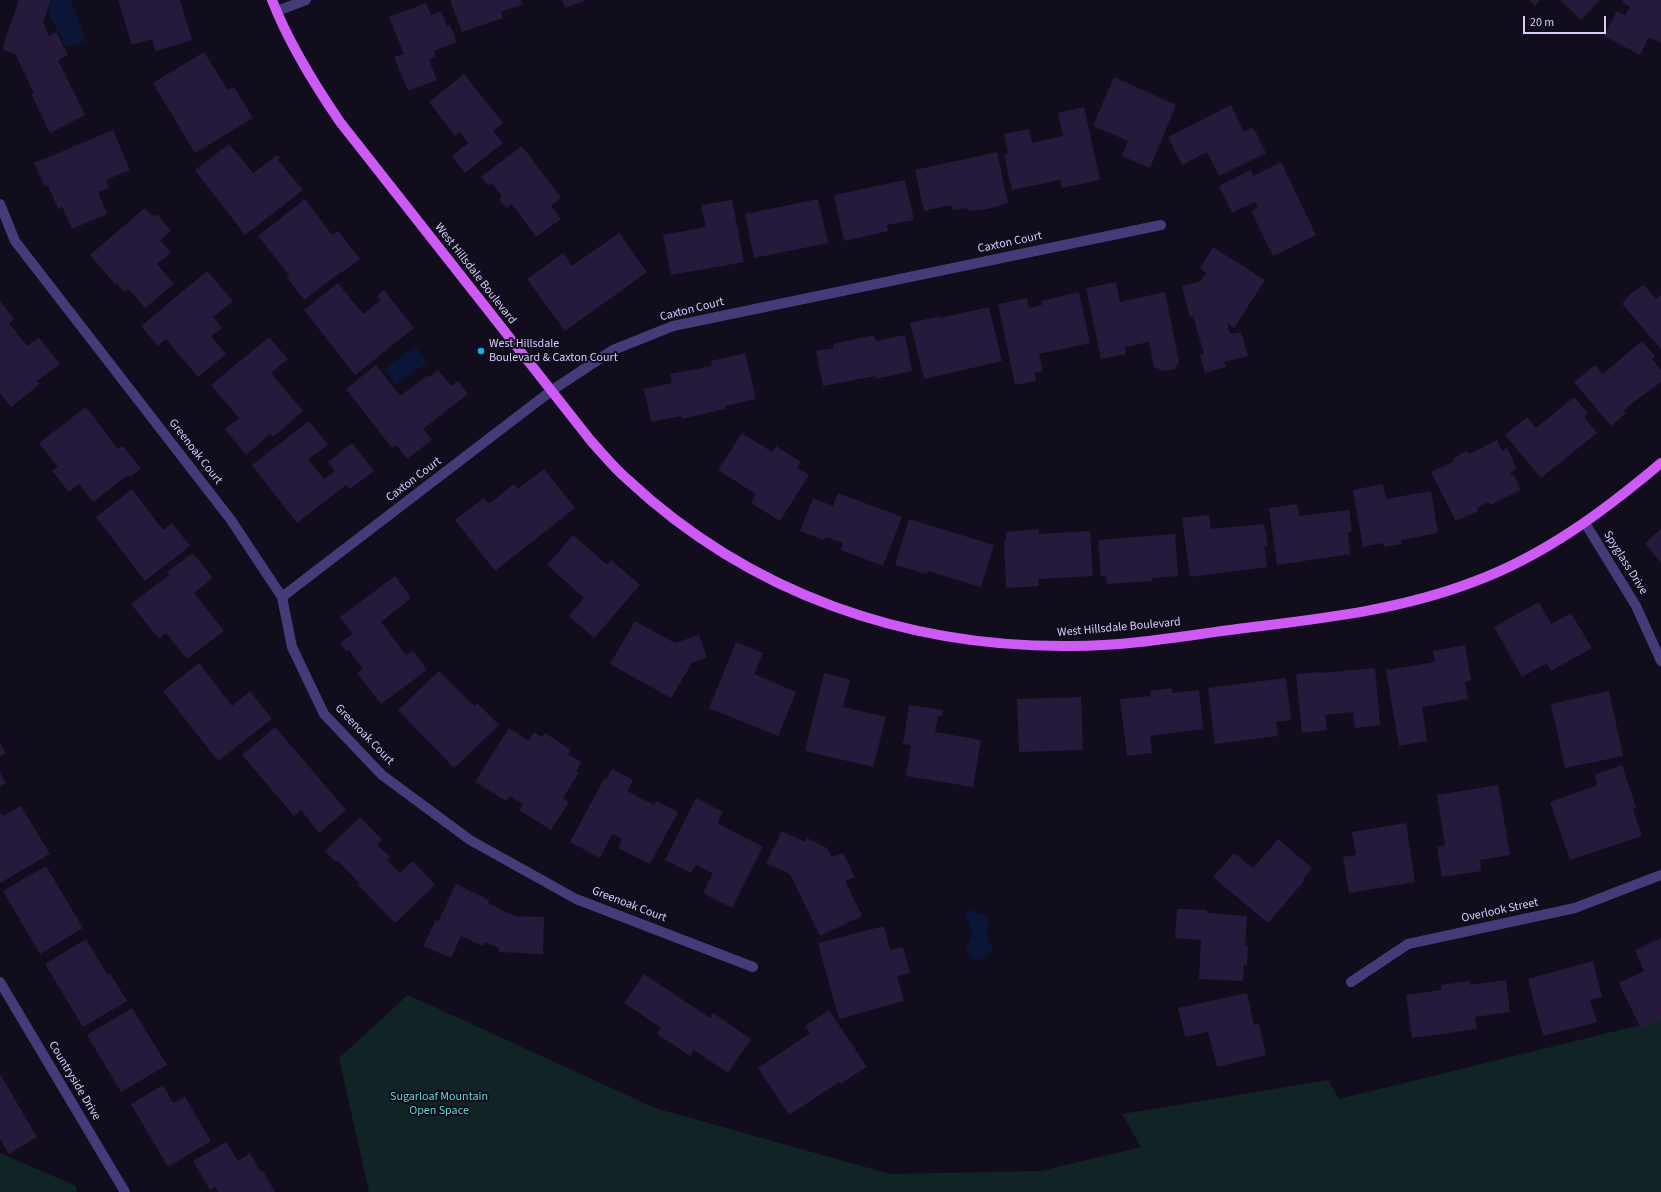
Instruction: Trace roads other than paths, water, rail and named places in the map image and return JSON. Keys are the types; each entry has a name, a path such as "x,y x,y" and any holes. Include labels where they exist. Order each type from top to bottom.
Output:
{"main road":[{"name":"West Hillsdale Boulevard","path":"272,0 297,52 340,122 591,441 626,478 666,513 712,546 761,575 809,597 852,613 911,630 964,640 1017,646 1076,646 1136,642 1354,613 1436,595 1474,582 1511,566 1548,546 1585,523 1619,498 1661,463"}],"street":[{"path":"277,11 306,0"},
{"name":"Greenoak Court","path":"0,204 15,241 231,520 282,597 292,648 324,714 382,775 470,840 576,899 753,966"},
{"name":"Caxton Court","path":"282,597 551,391 613,350 674,326 1161,225"},
{"name":"Spyglass Drive","path":"1585,523 1636,606 1661,661"},
{"name":"Overlook Street","path":"1351,982 1408,944 1575,908 1661,875"},
{"name":"Countryside Drive","path":"0,982 125,1192"}],"water":[{"path":"52,0 71,0 86,41 66,47 48,13"},
{"path":"415,346 427,363 396,385 384,369"},
{"path":"969,910 978,914 983,914 988,918 987,934 993,947 988,956 979,960 971,959 967,951 967,946 972,935 969,922 964,916"}],"place":[{"name":"West Hillsdale Boulevard & Caxton Court","path":"481,351"}],"park label":[{"name":"Sugarloaf Mountain Open Space","path":"439,1104"}]}
